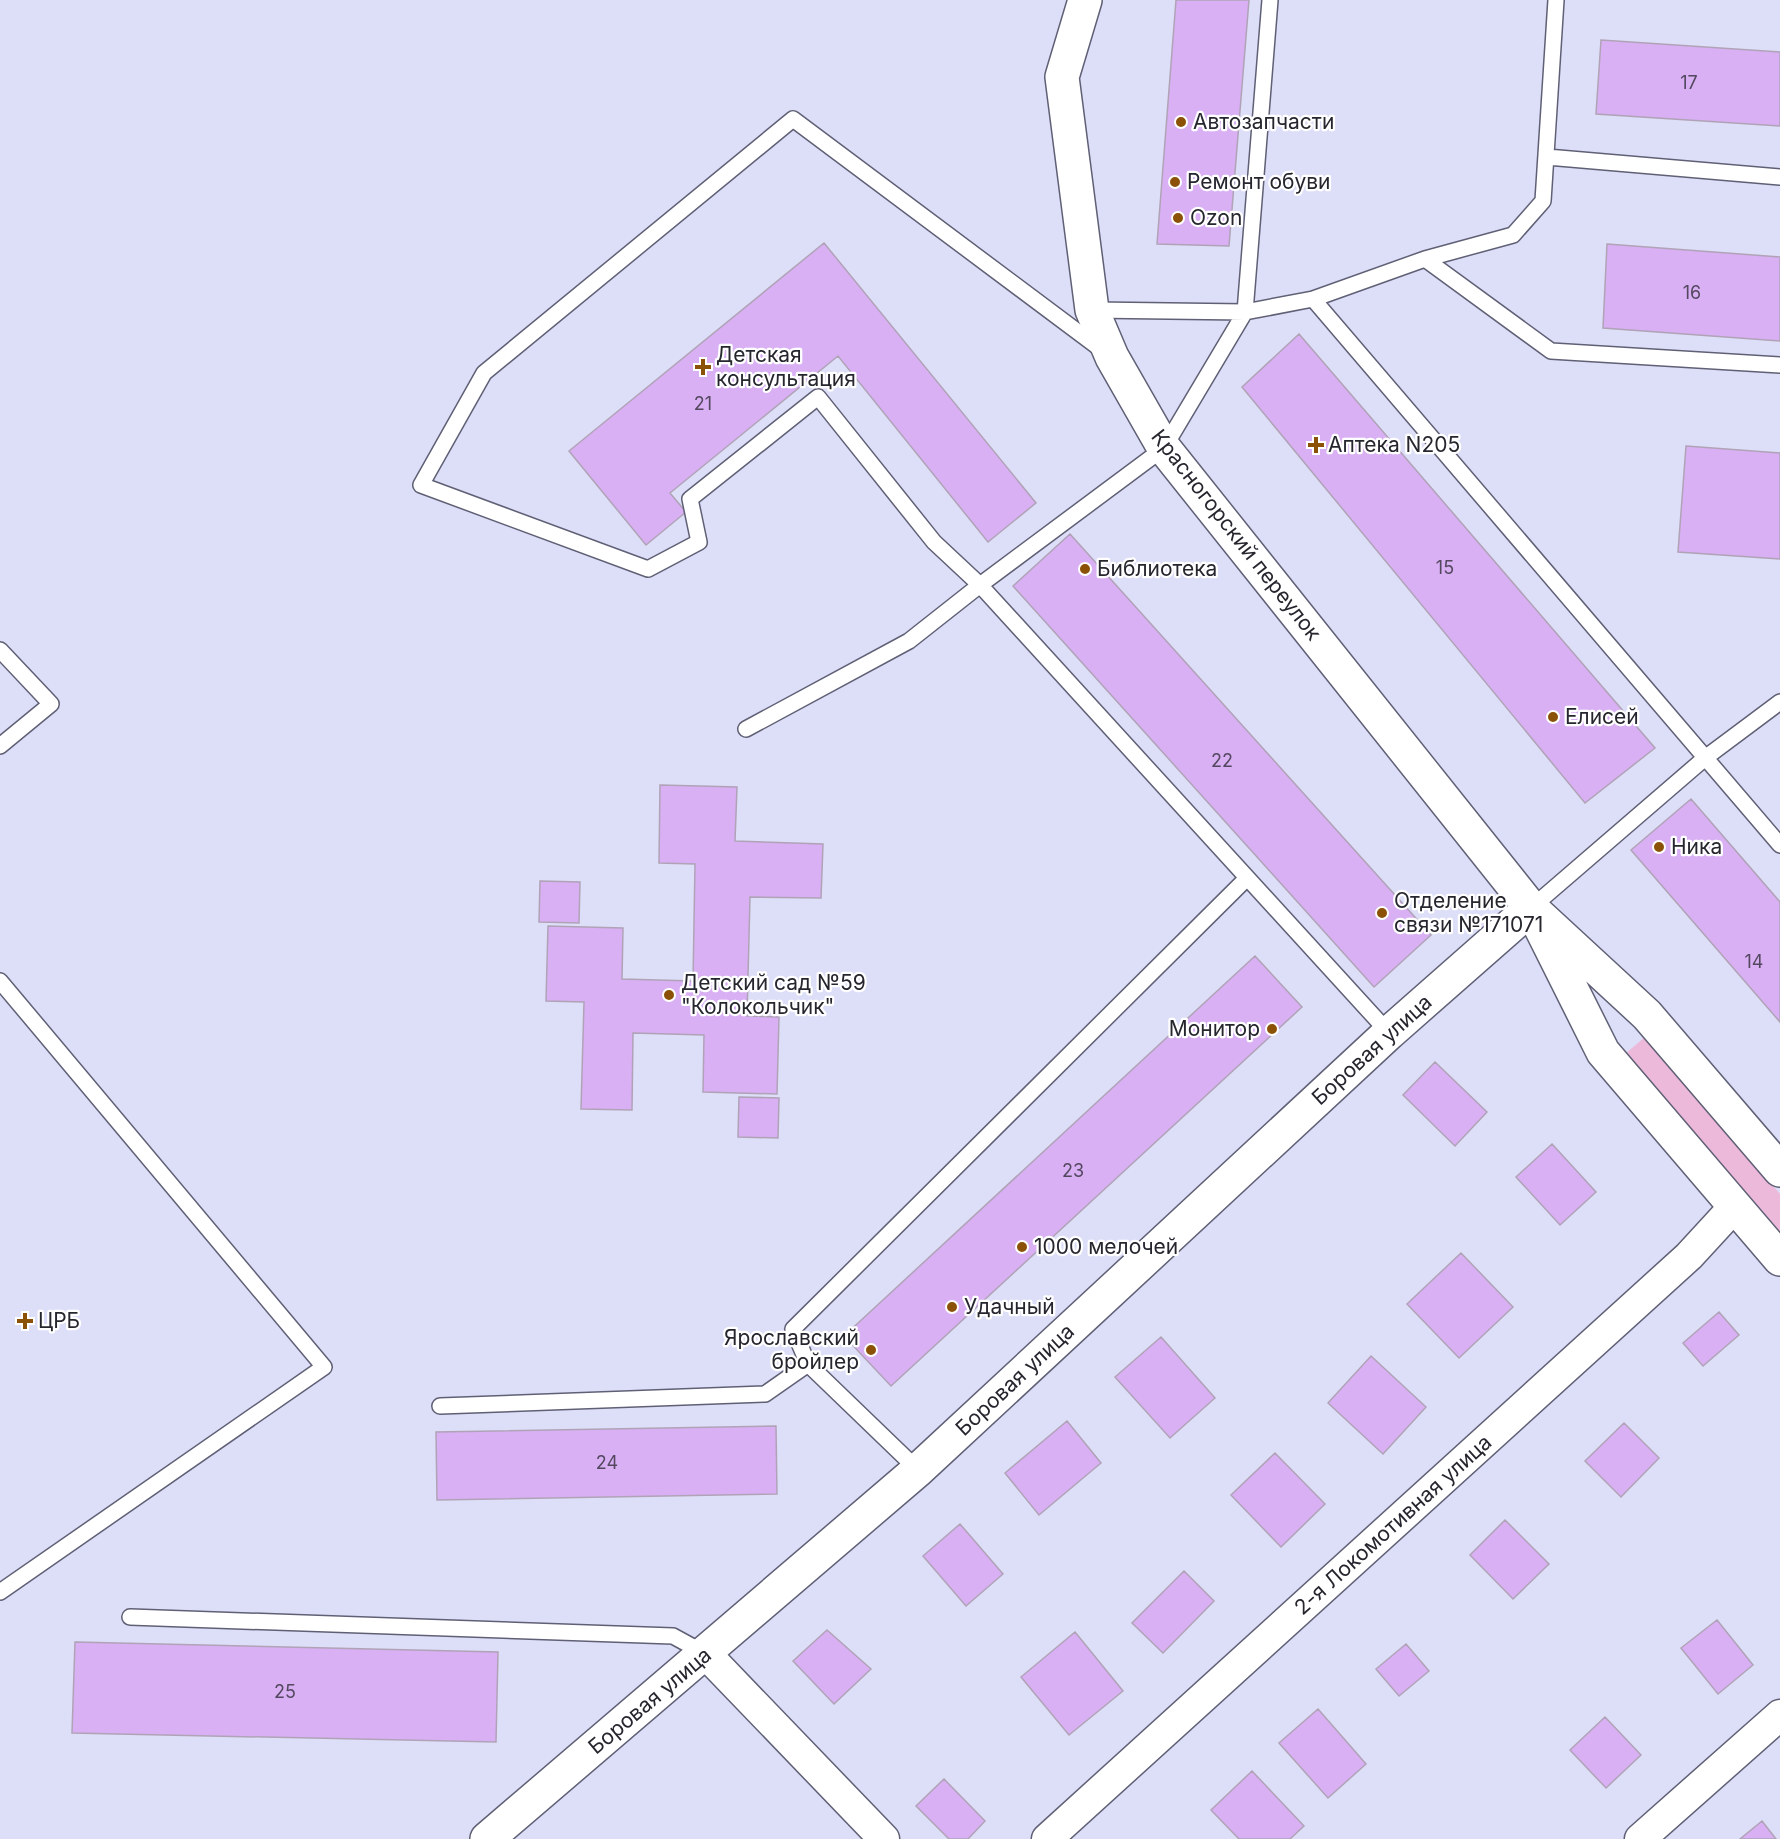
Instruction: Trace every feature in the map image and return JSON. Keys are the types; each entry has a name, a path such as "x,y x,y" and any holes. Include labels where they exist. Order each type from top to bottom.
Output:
{"main road":[{"name":"Красногорский переулок","path":"1085,0 1062,77 1092,310 1112,357 1164,448 1531,909 1647,1015 1780,1170"},
{"name":"Красногорский переулок","path":"1531,909 1603,1052 1780,1259"},
{"name":"Боровая улица","path":"487,1839 706,1654 918,1470 1389,1033 1531,909"}],"street":[{"name":"2-я Локомотивная улица","path":"1047,1839 1689,1256 1735,1206"},
{"path":"706,1654 884,1839"},
{"path":"1640,1839 1780,1715"}],"lane":[{"path":"746,729 909,641 980,585 1164,448 1245,312 1270,0"},
{"path":"1092,310 1245,312 1313,299 1425,259 1514,235 1543,201 1556,0"},
{"path":"1112,357 793,119 483,373 422,485 648,569 699,542 690,499 818,397 934,543 980,585 1389,1033"},
{"path":"1547,157 1780,177"},
{"path":"1425,259 1551,351 1780,365"},
{"path":"1313,299 1780,845"},
{"path":"0,650 51,704 0,746"},
{"path":"1531,909 1705,758 1780,702"},
{"path":"918,1470 808,1364 793,1329 1247,878"},
{"path":"0,981 324,1367 0,1592"},
{"path":"440,1406 765,1394 808,1364"},
{"path":"130,1617 673,1636 706,1654"}],"shaded area":[{"path":"1645,1037 1780,1194 1780,1235 1625,1054"}],"building":[{"path":"1176,0 1249,0 1229,246 1157,244"},
{"path":"1601,40 1780,52 1780,126 1596,114"},
{"path":"824,243 1036,503 988,542 838,356 670,493 686,512 646,545 569,451"},
{"path":"1607,244 1780,257 1780,341 1603,328"},
{"path":"1299,334 1655,748 1585,803 1242,387"},
{"path":"1686,446 1780,453 1780,559 1678,552"},
{"path":"1070,534 1431,935 1374,987 1013,586"},
{"path":"660,785 737,787 735,841 823,844 821,898 750,897 747,1016 779,1017 777,1094 703,1092 704,1035 633,1033 632,1110 581,1109 584,1002 546,1001 548,926 623,928 622,979 693,981 695,864 659,863"},
{"path":"1691,799 1780,902 1780,1022 1631,850"},
{"path":"540,881 580,882 579,923 539,922"},
{"path":"1255,956 1302,1007 891,1386 844,1336"},
{"path":"1435,1062 1487,1112 1455,1146 1403,1095"},
{"path":"739,1097 779,1098 778,1138 738,1137"},
{"path":"1552,1144 1596,1192 1560,1225 1516,1177"},
{"path":"1461,1253 1513,1307 1459,1358 1407,1304"},
{"path":"1719,1312 1739,1335 1703,1366 1683,1343"},
{"path":"1161,1337 1215,1398 1170,1438 1115,1377"},
{"path":"1371,1356 1426,1407 1383,1454 1328,1403"},
{"path":"1067,1421 1101,1463 1039,1515 1005,1473"},
{"path":"1624,1423 1659,1458 1621,1497 1585,1461"},
{"path":"776,1426 777,1494 437,1500 436,1432"},
{"path":"1275,1453 1325,1504 1281,1547 1231,1495"},
{"path":"1505,1520 1549,1564 1513,1599 1470,1555"},
{"path":"960,1524 1003,1574 966,1606 923,1556"},
{"path":"1184,1571 1214,1601 1163,1653 1132,1623"},
{"path":"1717,1620 1753,1665 1718,1694 1681,1648"},
{"path":"827,1630 871,1669 834,1704 793,1661"},
{"path":"1075,1632 1123,1691 1069,1735 1021,1677"},
{"path":"75,1642 498,1652 496,1742 72,1733"},
{"path":"1406,1644 1429,1671 1399,1696 1376,1669"},
{"path":"1318,1709 1366,1764 1328,1798 1279,1743"},
{"path":"1605,1717 1641,1755 1606,1788 1570,1750"},
{"path":"1252,1771 1304,1826 1290,1839 1239,1839 1211,1810"},
{"path":"944,1779 985,1821 968,1839 949,1839 916,1806"},
{"path":"1762,1821 1776,1839 1740,1839"}],"place":[{"name":"Автозапчасти","path":"1181,122"},
{"name":"Ремонт обуви","path":"1175,182"},
{"name":"Ozon","path":"1178,218"},
{"name":"Детская консультация","path":"703,367"},
{"name":"Аптека N205","path":"1316,445"},
{"name":"Библиотека","path":"1085,569"},
{"name":"Елисей","path":"1553,717"},
{"name":"Ника","path":"1659,847"},
{"name":"Отделение связи №171071","path":"1382,913"},
{"name":"Детский сад №59 \"Колокольчик\"","path":"669,995"},
{"name":"Монитор","path":"1272,1029"},
{"name":"1000 мелочей","path":"1022,1247"},
{"name":"Удачный","path":"952,1307"},
{"name":"ЦРБ","path":"25,1321"},
{"name":"Ярославский бройлер","path":"871,1350"}]}
